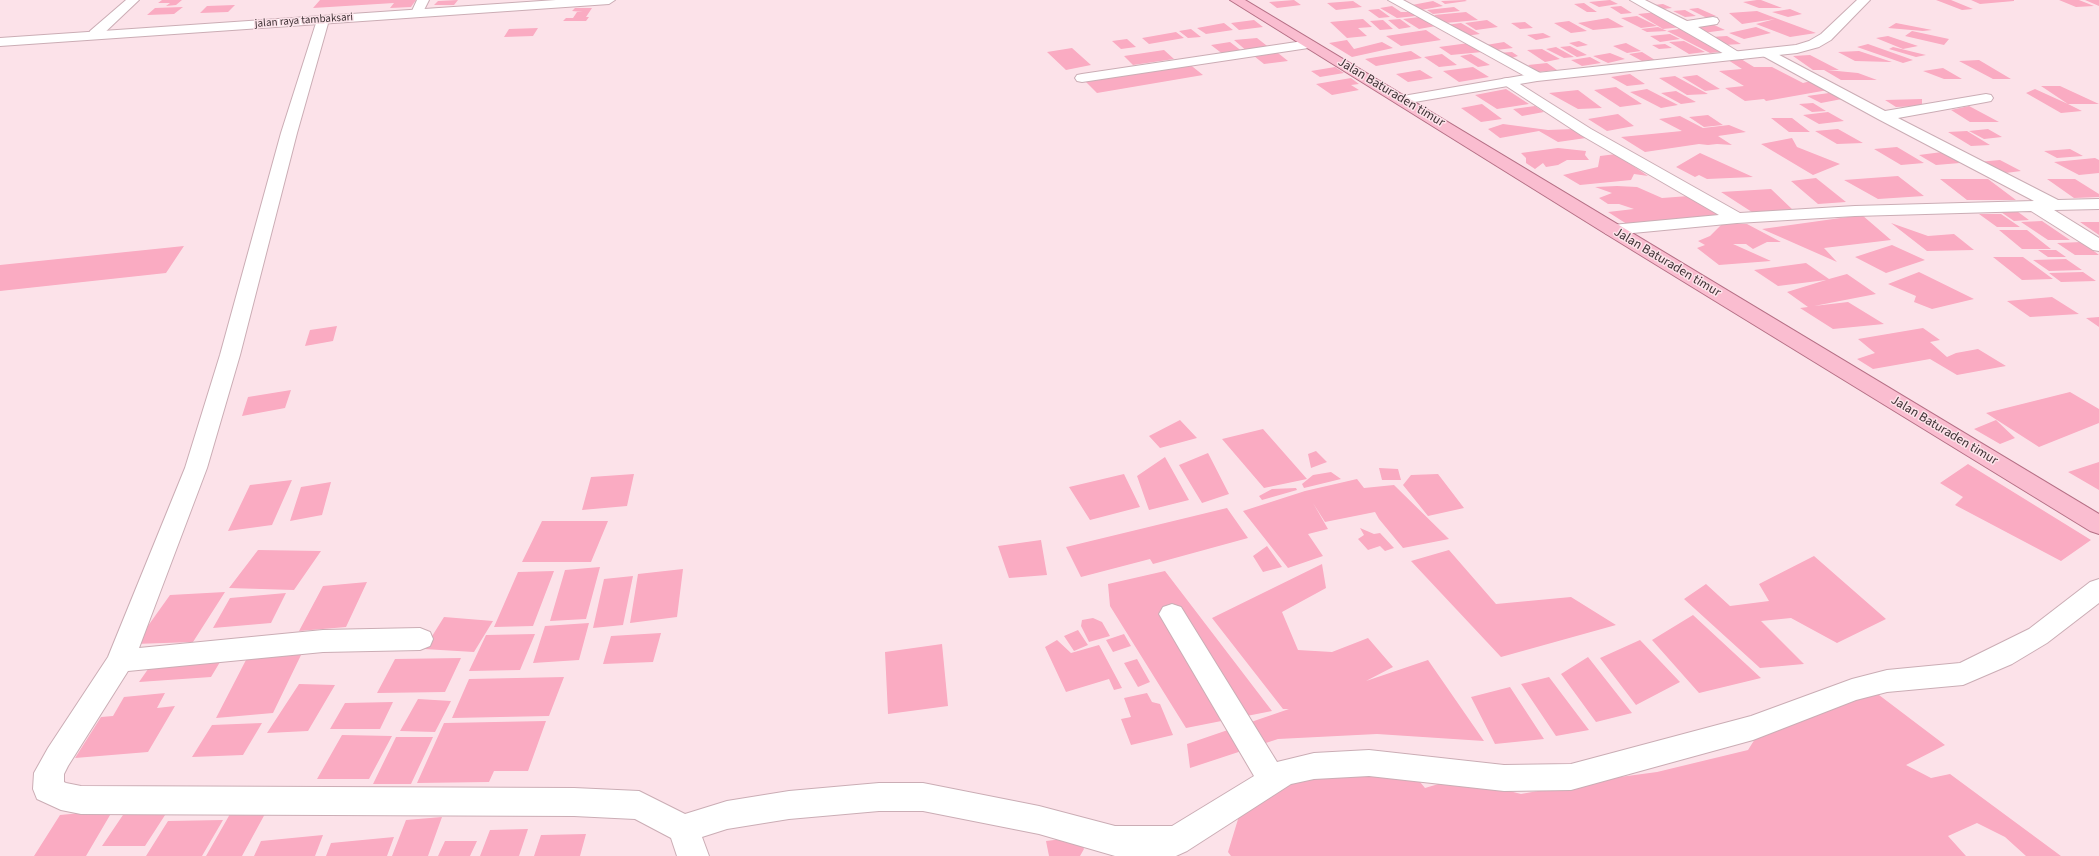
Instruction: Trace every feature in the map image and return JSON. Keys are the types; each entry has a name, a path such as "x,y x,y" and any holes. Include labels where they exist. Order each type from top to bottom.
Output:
{"main road":[{"name":"Jalan Baturaden timur","path":"1236,0 1403,100 1612,230 2099,524"}],"street":[{"path":"95,34 132,0"},
{"path":"417,13 423,0"},
{"name":"jalan raya tambaksari","path":"0,42 95,34 609,0"},
{"path":"1394,0 1537,77"},
{"path":"1636,0 1685,25 1738,56"},
{"path":"1403,100 1537,77 1797,49 1814,44 1826,37 1864,0"},
{"path":"323,20 289,133 232,347 196,468 120,661 49,773 48,789 61,796 81,800 566,802 639,805 683,829 693,856"},
{"path":"1685,25 1713,21"},
{"path":"1082,78 1310,44"},
{"path":"1768,53 1883,116 2057,206"},
{"path":"1507,82 1586,132 1737,218"},
{"path":"1883,116 1986,98"},
{"path":"1612,230 1737,218 1855,211 2099,204"},
{"path":"2035,206 2099,246"},
{"path":"683,829 727,815 789,805 879,797 923,797 1039,820 1115,841 1176,841 1284,773 1314,766 1369,764 1504,778 1571,777 1753,728 1852,690 1887,681 1964,674 2002,656 2038,636 2099,589"},
{"path":"1172,614 1272,780"},
{"path":"120,661 323,641 420,639"}],"building":[{"path":"162,0 182,0 176,5 166,6 170,3 158,3"},
{"path":"320,0 416,0 411,7 390,8 394,3 313,8"},
{"path":"458,0 454,5 434,5 438,1"},
{"path":"1294,0 1301,5 1277,8 1269,2"},
{"path":"1610,0 1618,4 1599,7 1589,2"},
{"path":"1761,0 1782,8 1759,8 1743,2"},
{"path":"1936,0 1951,0 1973,9 1962,10"},
{"path":"1971,0 2014,0 2014,1 1980,4"},
{"path":"2059,0 2079,0 2094,6 2076,7"},
{"path":"2085,0 2099,0 2099,6"},
{"path":"1353,1 1362,7 1336,10 1327,3"},
{"path":"1433,1 1443,6 1421,10 1412,5"},
{"path":"1441,1 1467,1 1445,4"},
{"path":"1584,3 1597,12 1587,12 1574,4"},
{"path":"1663,4 1672,8 1663,9 1654,5"},
{"path":"235,5 228,12 200,13 207,6"},
{"path":"1392,6 1401,12 1410,12 1416,16 1397,18 1380,8"},
{"path":"1621,6 1632,13 1621,14 1610,7"},
{"path":"183,7 174,14 147,15 155,8"},
{"path":"1454,7 1460,11 1433,14 1427,10"},
{"path":"575,8 592,8 586,17 589,17 586,21 563,21 566,18 573,18 577,12 583,12 572,11"},
{"path":"1698,8 1716,16 1707,18 1689,9"},
{"path":"1379,9 1390,17 1379,18 1368,10"},
{"path":"1790,9 1802,14 1788,17 1772,12"},
{"path":"1685,10 1696,16 1685,17 1673,11"},
{"path":"1757,11 1816,33 1790,37 1756,24 1775,19 1742,24 1729,13"},
{"path":"1466,12 1478,20 1445,23 1434,15"},
{"path":"1657,12 1682,27 1663,29 1638,14"},
{"path":"1637,16 1657,26 1641,28 1621,18"},
{"path":"1419,17 1436,26 1419,29 1403,19"},
{"path":"1608,18 1624,27 1593,30 1578,23"},
{"path":"1363,19 1372,27 1358,28 1367,36 1347,38 1330,22"},
{"path":"1400,19 1411,27 1399,29 1388,20"},
{"path":"1254,20 1263,27 1239,30 1231,23"},
{"path":"1383,20 1393,29 1380,30 1370,21"},
{"path":"1487,20 1498,27 1476,30 1465,23"},
{"path":"1569,21 1587,31 1571,33 1554,23"},
{"path":"1525,22 1533,28 1520,29 1511,23"},
{"path":"1224,23 1233,30 1206,34 1197,28"},
{"path":"1461,23 1480,34 1465,36 1446,25"},
{"path":"1896,23 1932,30 1923,31 1888,28"},
{"path":"1712,24 1725,30 1703,33 1690,27"},
{"path":"1658,27 1667,31 1647,32 1641,29"},
{"path":"1756,27 1771,33 1744,39 1729,33"},
{"path":"538,28 533,36 504,37 509,29"},
{"path":"1684,28 1728,51 1710,53 1667,31"},
{"path":"1191,29 1201,37 1188,38 1179,31"},
{"path":"1426,30 1441,40 1401,46 1386,36"},
{"path":"1912,31 1949,39 1944,45 1905,36"},
{"path":"1176,32 1184,38 1149,44 1142,38"},
{"path":"1543,33 1551,37 1536,40 1527,35"},
{"path":"1670,34 1680,39 1660,42 1650,36"},
{"path":"1727,36 1741,44 1724,45 1711,37"},
{"path":"1888,36 1918,46 1903,49 1876,38"},
{"path":"1257,38 1271,49 1248,52 1234,40"},
{"path":"1127,39 1136,47 1121,49 1112,41"},
{"path":"1347,40 1354,49 1382,42 1393,48 1352,57 1329,43"},
{"path":"1579,41 1588,45 1577,47 1569,43"},
{"path":"1684,41 1705,52 1689,54 1669,42"},
{"path":"1230,42 1243,52 1224,55 1211,45"},
{"path":"1504,42 1513,48 1496,50 1486,45"},
{"path":"1469,43 1482,52 1451,55 1439,47"},
{"path":"1626,43 1641,51 1627,53 1613,46"},
{"path":"1665,44 1672,48 1659,49 1652,45"},
{"path":"1868,44 1913,60 1903,63 1857,47"},
{"path":"1570,46 1587,55 1577,57 1560,47"},
{"path":"1556,47 1574,57 1564,58 1546,49"},
{"path":"1893,47 1926,55 1916,57 1889,49"},
{"path":"1072,48 1091,65 1066,70 1047,52"},
{"path":"1542,49 1560,59 1545,62 1527,50"},
{"path":"1164,50 1174,59 1133,65 1124,56"},
{"path":"1411,51 1422,58 1376,66 1365,59"},
{"path":"1859,51 1892,62 1855,61 1838,52"},
{"path":"1512,52 1518,56 1508,59 1497,53"},
{"path":"1642,52 1655,60 1642,61 1629,54"},
{"path":"1278,53 1288,61 1264,64 1254,56"},
{"path":"1610,53 1625,59 1608,63 1593,56"},
{"path":"1442,54 1457,65 1439,67 1424,57"},
{"path":"1471,54 1490,65 1478,67 1460,56"},
{"path":"1810,55 1839,70 1827,70 1858,73 1877,80 1841,80 1824,70 1813,70 1793,56"},
{"path":"1590,57 1601,63 1582,66 1571,60"},
{"path":"1741,59 1754,67 1772,67 1803,83 1811,81 1828,90 1766,101 1764,99 1745,101 1725,88 1744,86 1719,71 1742,69 1728,60"},
{"path":"1979,60 2011,79 1993,79 1959,61"},
{"path":"1188,63 1203,75 1097,93 1084,80"},
{"path":"1547,63 1557,70 1538,72 1528,65"},
{"path":"1335,67 1344,73 1320,77 1311,71"},
{"path":"1473,67 1489,77 1459,82 1443,71"},
{"path":"1943,68 1962,79 1944,79 1923,71"},
{"path":"1420,70 1433,78 1408,82 1396,74"},
{"path":"1630,74 1645,84 1627,86 1611,77"},
{"path":"1697,75 1720,89 1705,91 1682,77"},
{"path":"1675,76 1708,94 1687,95 1659,78"},
{"path":"1351,78 1359,84 1351,85 1359,90 1332,95 1316,84"},
{"path":"2041,86 2060,86 2099,104 2068,104"},
{"path":"1616,87 1642,104 1620,107 1594,90"},
{"path":"1506,89 1529,104 1497,109 1475,95"},
{"path":"1647,89 1678,105 1661,108 1630,92"},
{"path":"2035,89 2082,111 2061,113 2026,93"},
{"path":"1578,90 1602,108 1578,109 1549,93"},
{"path":"1676,91 1696,102 1681,104 1661,93"},
{"path":"1829,93 1842,99 1821,103 1807,96"},
{"path":"1922,99 1922,106 1896,107 1885,100"},
{"path":"1813,103 1826,111 1812,112 1799,104"},
{"path":"1482,104 1502,119 1481,122 1461,108"},
{"path":"1535,106 1544,112 1522,116 1513,109"},
{"path":"1969,106 1999,122 1970,122 1951,110"},
{"path":"1828,112 1844,121 1819,124 1803,115"},
{"path":"1618,114 1634,126 1607,131 1588,119"},
{"path":"1708,115 1723,125 1704,127 1689,117"},
{"path":"1680,116 1703,128 1729,125 1746,132 1718,136 1732,145 1699,144 1645,152 1621,137 1682,131 1659,119"},
{"path":"1771,118 1792,118 1810,132 1789,132"},
{"path":"1503,124 1548,130 1574,129 1586,138 1558,142 1539,131 1500,138 1488,129"},
{"path":"1838,129 1863,143 1837,144 1815,131"},
{"path":"1988,129 2002,137 1984,139 1969,131"},
{"path":"1967,131 1990,145 1971,146 1948,132"},
{"path":"1792,138 1797,147 1840,164 1813,175 1761,144"},
{"path":"1897,147 1924,163 1901,165 1874,149"},
{"path":"1558,148 1586,151 1585,155 1589,160 1567,160 1558,165 1546,167 1543,163 1535,169 1526,163 1526,158 1521,153"},
{"path":"2070,149 2083,156 2057,158 2044,151"},
{"path":"1942,152 1960,163 1936,165 1919,155"},
{"path":"1700,153 1753,177 1707,179 1699,175 1695,177 1676,167"},
{"path":"1616,154 1648,176 1634,174 1631,180 1580,185 1563,175 1598,167 1600,156"},
{"path":"2095,158 2099,160 2099,173 2079,175 2054,162"},
{"path":"2000,160 2021,171 1998,174 1978,162"},
{"path":"1898,176 1924,196 1878,199 1844,180"},
{"path":"1816,178 1846,202 1818,204 1791,181"},
{"path":"1940,179 1988,179 2016,200 1967,200"},
{"path":"2047,179 2075,179 2099,194 2099,197 2074,198"},
{"path":"1595,187 1637,187 1662,198 1689,196 1723,215 1630,226 1608,212 1634,209 1619,204 1608,204 1599,198 1612,193"},
{"path":"1771,189 1793,210 1755,214 1721,192"},
{"path":"2014,209 2029,220 2014,221 1998,210"},
{"path":"1979,214 2001,214 2020,227 1997,227"},
{"path":"1862,215 1891,240 1824,248 1837,262 1762,229"},
{"path":"2042,221 2070,240 2048,240 2021,222"},
{"path":"2080,222 2099,222 2099,235"},
{"path":"1891,223 1928,236 1954,234 1974,250 1927,251"},
{"path":"1722,224 1747,224 1781,242 1767,242 1753,249 1746,244 1733,244 1771,261 1719,265 1697,248 1705,245 1698,241 1710,236"},
{"path":"1999,230 2027,230 2051,249 2022,249"},
{"path":"2082,242 2099,255 2075,255 2057,243"},
{"path":"1892,245 1925,260 1886,273 1855,257"},
{"path":"184,246 166,273 0,291 0,265"},
{"path":"2038,250 2056,250 2066,257 2048,257"},
{"path":"1993,257 2023,257 2053,279 2022,280"},
{"path":"2066,259 2082,270 2049,271 2033,260"},
{"path":"1806,263 1829,279 1847,274 1876,294 1814,306 1848,302 1884,324 1833,329 1800,308 1808,307 1787,292 1826,280 1778,286 1754,270"},
{"path":"1919,272 1974,299 1932,309 1914,302 1916,296 1888,284"},
{"path":"2083,272 2096,281 2061,282 2049,273"},
{"path":"2052,297 2079,314 2030,317 2007,301"},
{"path":"2099,317 2099,327 2086,318"},
{"path":"337,326 333,341 305,346 310,330"},
{"path":"1923,328 1940,340 1930,342 1947,357 1956,353 1978,349 2006,366 1957,375 1930,359 1873,369 1857,359 1875,353 1858,339"},
{"path":"291,390 285,408 242,416 248,397"},
{"path":"2070,392 2099,409 2099,423 2039,447 1986,413"},
{"path":"1180,420 1197,438 1160,448 1149,436"},
{"path":"1996,420 2015,438 2000,444 1974,429"},
{"path":"1263,429 1307,479 1264,488 1222,439"},
{"path":"1316,451 1327,462 1311,468 1308,454"},
{"path":"1208,453 1229,494 1202,503 1179,465"},
{"path":"1165,457 1189,500 1149,510 1137,476"},
{"path":"2099,462 2099,490 2068,472"},
{"path":"1968,464 2091,540 2061,561 1955,505 1963,497 1940,483"},
{"path":"1379,468 1398,469 1401,480 1382,480"},
{"path":"1331,472 1341,479 1304,488 1302,484 1313,475"},
{"path":"634,474 627,506 582,510 591,477"},
{"path":"1124,474 1140,507 1090,520 1069,487"},
{"path":"1438,474 1464,508 1428,516 1403,485 1411,475"},
{"path":"1357,479 1364,488 1394,485 1449,539 1403,548 1375,512 1325,522 1313,503 1328,529 1308,534 1323,556 1288,568 1243,511 1305,491"},
{"path":"292,480 272,525 228,531 250,485"},
{"path":"331,482 322,515 290,521 301,487"},
{"path":"1296,488 1297,490 1262,500 1259,496 1272,489"},
{"path":"1227,508 1248,538 1153,564 1150,559 1081,577 1066,547"},
{"path":"542,521 608,521 591,562 522,562"},
{"path":"1360,528 1374,534 1380,533 1394,548 1385,551 1380,546 1368,550 1358,539 1364,535"},
{"path":"1041,540 1047,575 1009,578 998,546"},
{"path":"1267,546 1282,567 1263,572 1253,556"},
{"path":"258,550 321,551 294,590 229,588"},
{"path":"1449,550 1496,604 1571,597 1616,625 1501,657 1411,561"},
{"path":"1814,556 1886,619 1837,643 1791,618 1761,621 1804,664 1760,668 1684,599 1706,584 1730,606 1769,601 1759,584"},
{"path":"1322,564 1326,588 1282,612 1298,650 1332,652 1368,638 1393,667 1366,681 1428,660 1484,741 1377,734 1278,739 1190,768 1187,744 1289,709 1283,709 1212,618"},
{"path":"600,567 586,619 550,621 565,570"},
{"path":"683,569 677,617 630,623 638,574"},
{"path":"554,571 533,626 494,627 518,572"},
{"path":"1165,571 1272,711 1186,728 1110,606 1108,584"},
{"path":"633,576 623,625 593,628 604,579"},
{"path":"367,582 346,627 299,631 323,586"},
{"path":"225,592 193,642 135,644 170,595"},
{"path":"286,593 271,623 213,628 230,598"},
{"path":"1693,615 1761,678 1699,693 1652,640"},
{"path":"444,617 493,621 474,652 424,649"},
{"path":"1093,618 1102,622 1110,636 1089,642 1081,626 1082,620"},
{"path":"589,623 579,660 533,663 545,626"},
{"path":"1078,630 1088,645 1074,651 1064,636"},
{"path":"661,633 653,662 603,664 611,636"},
{"path":"535,634 520,670 469,671 486,635"},
{"path":"1124,634 1131,646 1113,652 1106,640"},
{"path":"1057,640 1071,653 1099,645 1122,688 1114,690 1109,679 1066,692 1045,647"},
{"path":"1640,640 1680,682 1636,705 1600,658"},
{"path":"942,644 948,706 888,714 885,652"},
{"path":"302,653 273,713 216,718 247,658"},
{"path":"223,657 211,677 139,682 153,662"},
{"path":"1588,657 1632,713 1596,722 1561,674"},
{"path":"461,658 445,692 377,693 395,659"},
{"path":"1137,659 1150,682 1138,687 1124,663"},
{"path":"564,677 549,716 452,718 469,679"},
{"path":"1549,677 1589,730 1556,736 1521,684"},
{"path":"299,684 335,685 308,731 267,733"},
{"path":"1510,687 1544,739 1495,744 1471,697"},
{"path":"165,693 157,708 175,706 148,752 75,758 101,717 113,716 124,697"},
{"path":"1147,693 1152,702 1160,704 1173,735 1131,745 1121,719 1131,717 1124,698"},
{"path":"1846,693 1879,695 1945,745 1906,765 1931,778 1950,774 2061,856 2026,856 2005,837 1977,823 1948,836 1966,856 1231,856 1228,852 1239,816 1263,799 1304,778 1401,759 1425,788 1459,778 1521,794 1605,779 1657,772 1748,750 1767,720"},
{"path":"418,699 451,701 435,732 400,731"},
{"path":"393,702 380,729 330,729 345,703"},
{"path":"546,721 528,771 494,771 489,782 417,783 444,723"},
{"path":"262,723 243,755 192,757 212,725"},
{"path":"342,735 392,736 369,779 317,779"},
{"path":"396,737 433,737 411,784 373,784"},
{"path":"113,810 86,856 34,856 60,815"},
{"path":"125,812 167,812 145,846 102,846"},
{"path":"266,812 242,856 206,856 230,814"},
{"path":"442,817 428,856 392,856 406,820"},
{"path":"223,820 202,856 146,856 168,821"},
{"path":"528,829 519,856 480,856 490,830"},
{"path":"586,834 580,856 534,856 541,835"},
{"path":"1077,834 1084,849 1080,856 1049,856 1046,841 1062,839"},
{"path":"323,835 315,856 254,856 261,841"},
{"path":"394,837 387,856 326,856 331,843"},
{"path":"445,841 477,841 470,856 438,856"}]}
